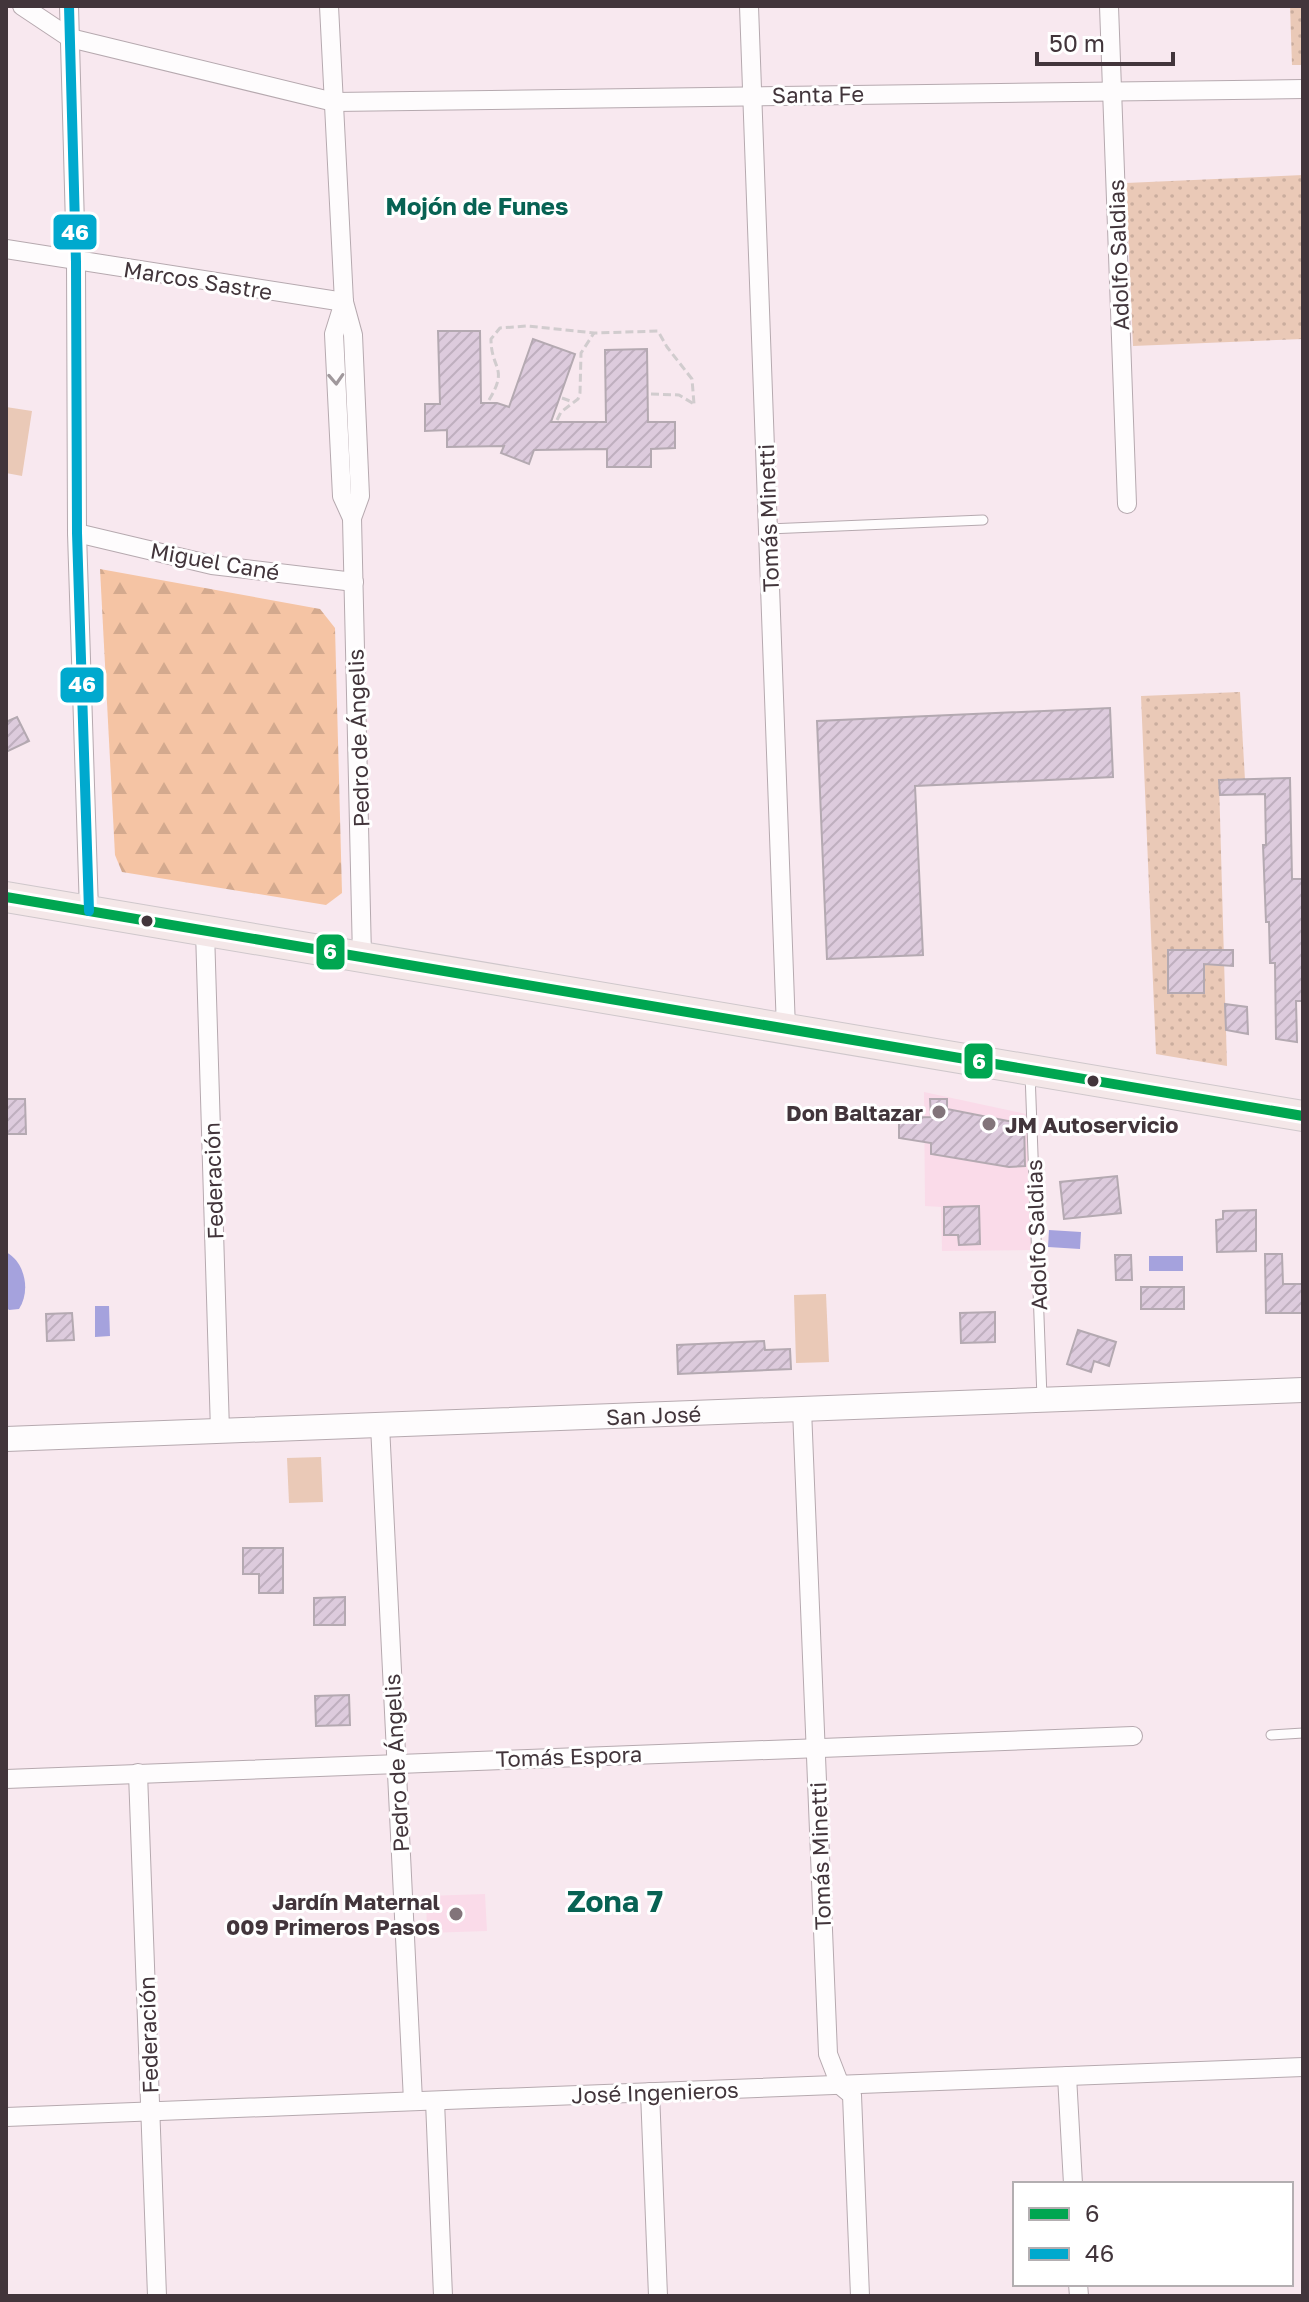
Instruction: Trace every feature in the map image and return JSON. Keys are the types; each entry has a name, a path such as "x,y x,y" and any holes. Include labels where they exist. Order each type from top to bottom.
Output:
{"main road":[{"path":"6,897 1303,1116"}],"street":[{"path":"22,6 70,38"},
{"path":"69,6 76,262 77,533 89,911"},
{"name":"Pedro de Ángelis","path":"329,6 344,302 334,334 342,496 352,518 362,957"},
{"name":"Tomás Minetti","path":"749,6 786,1029"},
{"name":"Adolfo Saldias","path":"1109,6 1127,504"},
{"name":"Santa Fe","path":"70,38 334,102 1303,89"},
{"name":"Marcos Sastre","path":"6,249 344,302"},
{"name":"Miguel Cané","path":"77,533 212,565 354,582"},
{"name":"Federación","path":"205,931 220,1431"},
{"name":"San José","path":"6,1439 1303,1390"},
{"name":"Tomás Minetti","path":"802,1409 828,2054 840,2085 852,2095 860,2296"},
{"name":"Pedro de Ángelis","path":"380,1425 413,2101"},
{"name":"Tomás Espora","path":"6,1779 1133,1736"},
{"name":"Federación","path":"138,1773 157,2296"},
{"name":"José Ingenieros","path":"6,2117 1303,2067"},
{"path":"1067,2076 1073,2182"},
{"path":"650,2092 658,2296"},
{"path":"435,2101 443,2296"}],"lane":[{"path":"768,529 983,520"},
{"name":"Adolfo Saldias","path":"1030,1070 1042,1400"},
{"path":"1271,1735 1303,1733"}],"path":[{"path":"489,400 500,376 491,339 500,328 527,326 594,333 658,331 692,379 694,404 679,395 651,394"},
{"path":"557,420 580,393 581,353 594,333"},
{"path":"562,398 573,402"}],"shaded area":[{"path":"1290,6 1303,6 1303,65 1292,65"},
{"path":"1303,175 1303,339 1133,346 1126,183"},
{"path":"6,407 32,411 22,476 6,473"},
{"path":"1240,692 1245,780 1219,781 1227,1066 1156,1054 1141,696"},
{"path":"924,1092 1026,1114 1032,1250 942,1251 941,1207 925,1206"},
{"path":"1049,1230 1081,1232 1080,1249 1048,1247"},
{"path":"6,1252 18,1263 24,1278 25,1294 19,1309 9,1310 6,1307"},
{"path":"1149,1256 1183,1256 1183,1271 1149,1271"},
{"path":"826,1294 829,1362 796,1363 794,1295"},
{"path":"95,1306 109,1306 110,1336 95,1337"},
{"path":"321,1457 323,1502 289,1503 287,1458"},
{"name":"Jardín Maternal 009 Primeros Pasos","path":"485,1894 487,1931 427,1933 426,1896"}],"green space":[{"path":"100,569 320,609 335,628 342,893 326,905 122,872 115,855"}],"building":[{"path":"438,331 480,331 481,403 509,407 533,339 575,354 551,422 606,422 605,350 647,349 648,422 675,422 675,448 651,449 651,467 607,467 607,449 534,450 529,464 501,453 504,446 447,447 447,430 425,431 425,404 440,404"},
{"path":"1110,708 1113,777 915,786 923,955 827,959 817,721"},
{"path":"17,717 29,741 6,752 6,722"},
{"path":"1290,778 1292,879 1303,879 1303,1001 1296,1001 1297,1042 1276,1039 1275,963 1270,963 1269,922 1266,922 1265,794 1220,795 1219,780"},
{"path":"1168,950 1233,950 1233,966 1204,964 1204,993 1168,993"},
{"path":"1225,1004 1247,1007 1248,1034 1226,1030"},
{"path":"6,1099 25,1099 26,1134 6,1134"},
{"path":"930,1099 947,1099 947,1109 1008,1121 1024,1120 1025,1166 1009,1167 931,1154 931,1143 899,1138 899,1118 931,1117"},
{"path":"1117,1176 1121,1213 1064,1219 1060,1182"},
{"path":"979,1206 980,1244 959,1245 958,1235 944,1235 944,1207"},
{"path":"1256,1210 1256,1251 1217,1252 1216,1220 1223,1219 1223,1211"},
{"path":"1265,1254 1282,1254 1283,1284 1303,1284 1303,1313 1266,1313"},
{"path":"1115,1255 1131,1255 1132,1280 1116,1280"},
{"path":"1141,1287 1184,1287 1184,1309 1141,1309"},
{"path":"995,1312 995,1342 961,1343 960,1313"},
{"path":"72,1313 74,1340 47,1341 46,1314"},
{"path":"1078,1330 1116,1342 1109,1366 1094,1361 1091,1372 1067,1364"},
{"path":"764,1341 765,1350 790,1349 791,1369 678,1374 677,1345"},
{"path":"243,1548 283,1548 283,1593 259,1593 259,1574 243,1574"},
{"path":"345,1597 345,1625 314,1625 314,1598"},
{"path":"349,1695 350,1725 316,1726 315,1696"}],"transit line":[{"name":"46","path":"69,6 76,262 77,533 89,911"},
{"name":"6","path":"6,897 1303,1116"}],"place":[{"name":"Don Baltazar","path":"939,1112"},
{"name":"JM Autoservicio","path":"989,1124"},
{"name":"Jardín Maternal 009 Primeros Pasos","path":"456,1914"}],"district":[{"name":"Mojón de Funes","path":"477,205"},
{"name":"Zona 7","path":"615,1901"}]}
